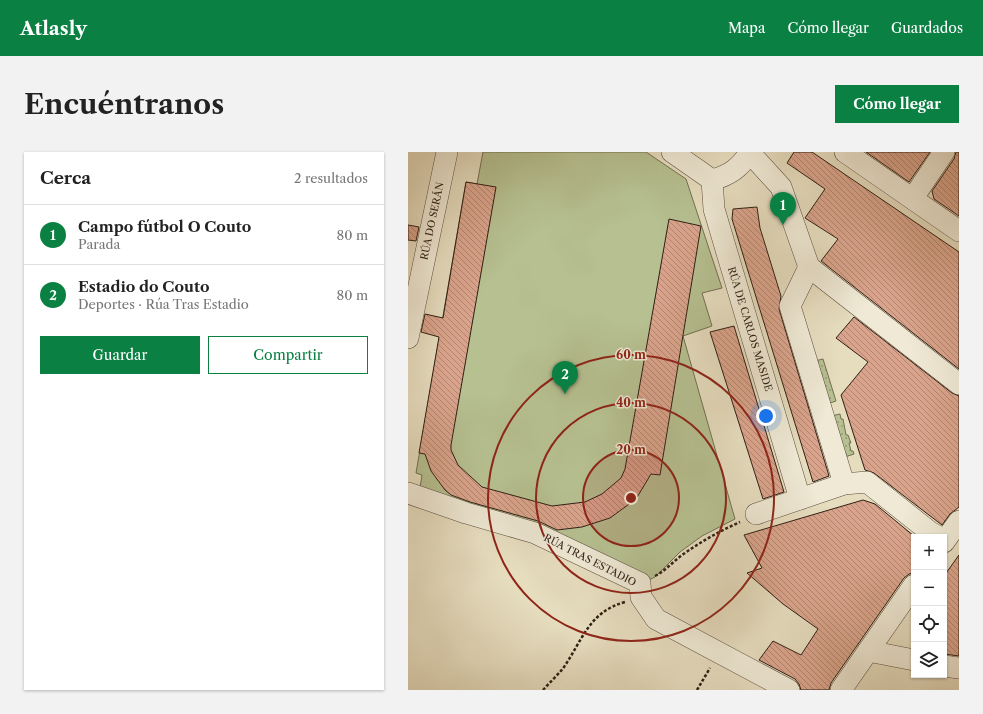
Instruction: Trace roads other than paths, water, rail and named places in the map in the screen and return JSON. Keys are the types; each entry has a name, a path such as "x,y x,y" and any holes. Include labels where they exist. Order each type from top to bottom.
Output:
{"street":[{"name":"RÚA DO SERÁN","path":"408,338 447,152"},
{"path":"672,152 712,180 733,172 743,163 750,152 781,188 809,267 959,384"},
{"path":"845,152 959,231"},
{"path":"913,198 944,152"},
{"name":"RÚA DE CARLOS MASIDE","path":"712,180 714,209 800,499"},
{"path":"809,267 790,306 844,484"},
{"path":"756,514 844,484 867,482 938,534"},
{"name":"RÚA TRAS ESTADIO","path":"408,493 466,513 535,533 640,590 656,619 788,689"},
{"path":"947,539 959,521"},
{"path":"841,690 911,589"},
{"path":"868,651 911,659"},
{"path":"947,666 959,668"}],"place":[{"name":"Campo fútbol O Couto","path":"783,225"},
{"name":"Estadio do Couto","path":"565,394"}]}
